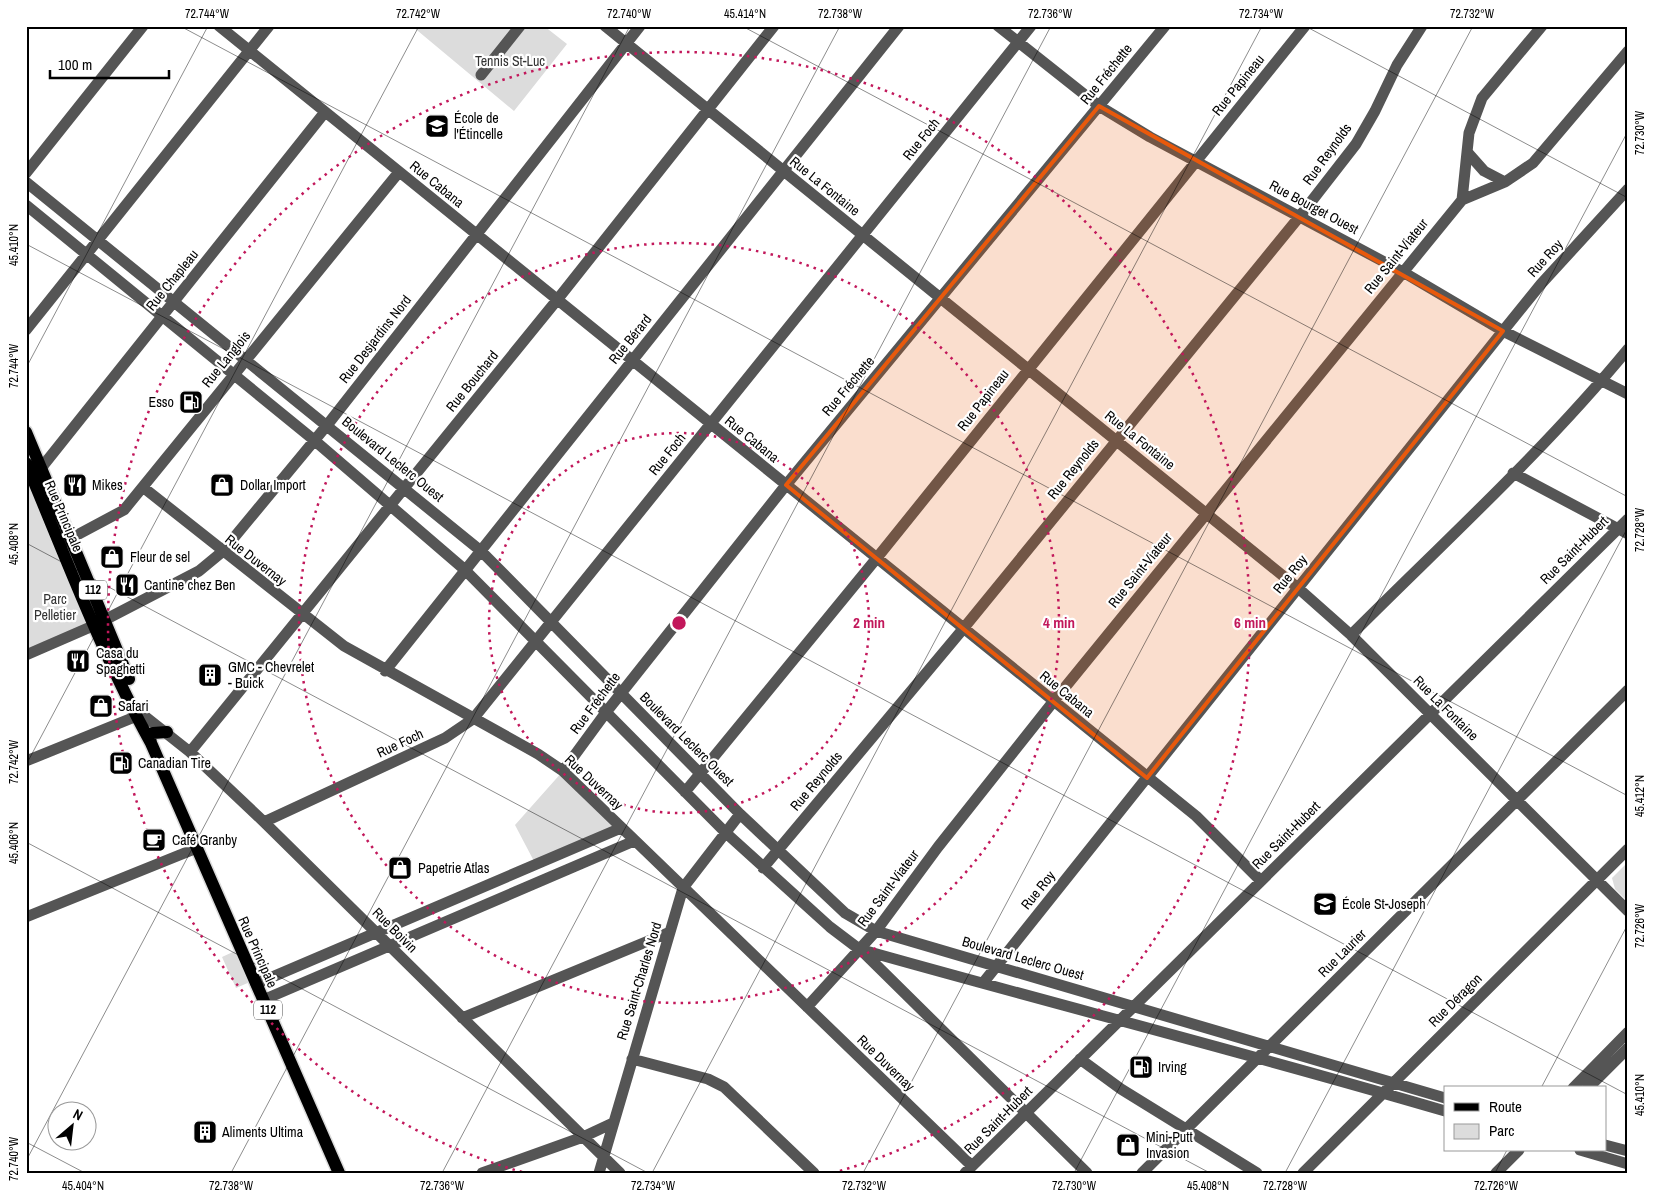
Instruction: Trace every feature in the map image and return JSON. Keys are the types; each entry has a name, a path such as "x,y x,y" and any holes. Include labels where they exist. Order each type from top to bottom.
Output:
{"main road":[{"name":"Rue Principale","path":"26,432 42,467 66,541"},
{"name":"Rue Principale","path":"26,463 66,541 151,743 339,1173"},
{"path":"151,743 150,736 153,733 167,732"}],"street":[{"path":"26,173 143,26"},
{"name":"Rue Cabana","path":"219,26 1196,816 1261,881"},
{"path":"26,330 269,26"},
{"path":"481,75 520,26"},
{"name":"Rue La Fontaine","path":"604,26 1298,588 1351,635 1628,911"},
{"name":"Rue Desjardins Nord","path":"26,654 100,622 199,572 222,552 328,424 640,26"},
{"name":"Rue Bouchard","path":"190,752 557,300 774,26"},
{"name":"Rue Bérard","path":"385,671 464,569 481,551 899,26"},
{"name":"Rue Bourget Ouest","path":"998,26 1099,106 1196,162 1403,272 1503,331 1628,394"},
{"name":"Rue Foch","path":"264,822 446,738 473,719 1031,26"},
{"name":"Rue Fréchette","path":"563,772 607,711 786,485 1165,26"},
{"name":"Rue Papineau","path":"685,792 1305,26"},
{"name":"Rue Reynolds","path":"763,868 963,629 1300,216 1356,144 1375,111 1397,65 1422,26"},
{"path":"1542,26 1482,98 1469,133 1462,200 1505,182 1533,163 1628,51"},
{"name":"Rue Chapleau","path":"42,467 325,112"},
{"path":"1468,153 1484,171 1505,182"},
{"name":"Rue Langlois","path":"66,541 124,510 144,488 233,374 399,172"},
{"name":"Boulevard Leclerc Ouest","path":"26,182 328,424 481,551 740,814 845,912 876,931 996,967 1135,1005 1148,1011 1444,1098"},
{"name":"Rue Roy","path":"983,983 1541,284 1628,189"},
{"name":"Rue Saint-Viateur","path":"807,1007 876,931 938,847 1053,702 1462,200"},
{"path":"26,205 314,440 464,569 763,868 830,927 859,949 1087,1173"},
{"path":"1351,635 1513,473 1602,380 1628,349"},
{"path":"1513,473 1623,532"},
{"name":"Rue Duvernay","path":"144,488 222,552 344,646 385,671 538,754 563,772 807,1007 968,1170"},
{"name":"Rue Saint-Hubert","path":"968,1170 1430,714 1623,532 1628,519"},
{"name":"Rue Laurier","path":"1142,1173 1628,690"},
{"path":"26,761 139,715"},
{"name":"Rue Boivin","path":"139,715 167,732 264,822 620,1173"},
{"name":"Rue Saint-Charles Nord","path":"599,1173 683,888 740,814"},
{"path":"256,984 621,828"},
{"path":"263,1000 634,840"},
{"path":"26,917 197,848"},
{"name":"Rue Déragon","path":"1303,1173 1628,849"},
{"path":"547,860 554,875"},
{"path":"502,879 509,894"},
{"path":"444,904 452,919"},
{"path":"462,1018 670,932"},
{"path":"859,949 1118,1022 1259,1057 1444,1111"},
{"path":"310,960 318,977"},
{"path":"895,983 892,972 894,968 906,962"},
{"path":"1575,1086 1628,1032"},
{"path":"1590,1086 1628,1048"},
{"path":"632,1059 708,1079 724,1087 738,1097 814,1173"},
{"path":"1080,1059 1121,1089 1256,1173"},
{"path":"482,1173 583,1137 613,1123"},
{"path":"1606,1145 1628,1151"},
{"path":"1496,1173 1517,1152"},
{"path":"1587,1152 1628,1164"}],"highlighted area":[{"path":"1099,106 1503,331 1147,778 786,485"}],"green space":[{"name":"Tennis St-Luc","path":"412,26 544,26 567,44 514,111"},
{"name":"Parc Pelletier","path":"26,487 34,488 95,625 26,655"},
{"path":"563,771 621,828 536,865 515,825"},
{"path":"1628,862 1628,902 1615,889 1612,878"},
{"path":"235,951 250,982 236,988 222,957"}],"place":[{"name":"École de l'Étincelle","path":"437,126"},
{"name":"Esso","path":"191,402"},
{"name":"Mikes","path":"75,485"},
{"name":"Dollar Import","path":"222,485"},
{"name":"Fleur de sel","path":"112,557"},
{"name":"Cantine chez Ben","path":"127,585"},
{"name":"Casa du Spaghetti","path":"78,661"},
{"name":"GMC - Chevrelet - Buick","path":"210,675"},
{"name":"Safari","path":"101,706"},
{"name":"Canadian Tire","path":"121,763"},
{"name":"Café Granby","path":"154,840"},
{"name":"Papetrie Atlas","path":"400,868"},
{"name":"École St-Joseph","path":"1325,904"},
{"name":"Irving","path":"1141,1067"},
{"name":"Aliments Ultima","path":"205,1132"},
{"name":"Mini-Putt Invasion","path":"1128,1145"}]}
